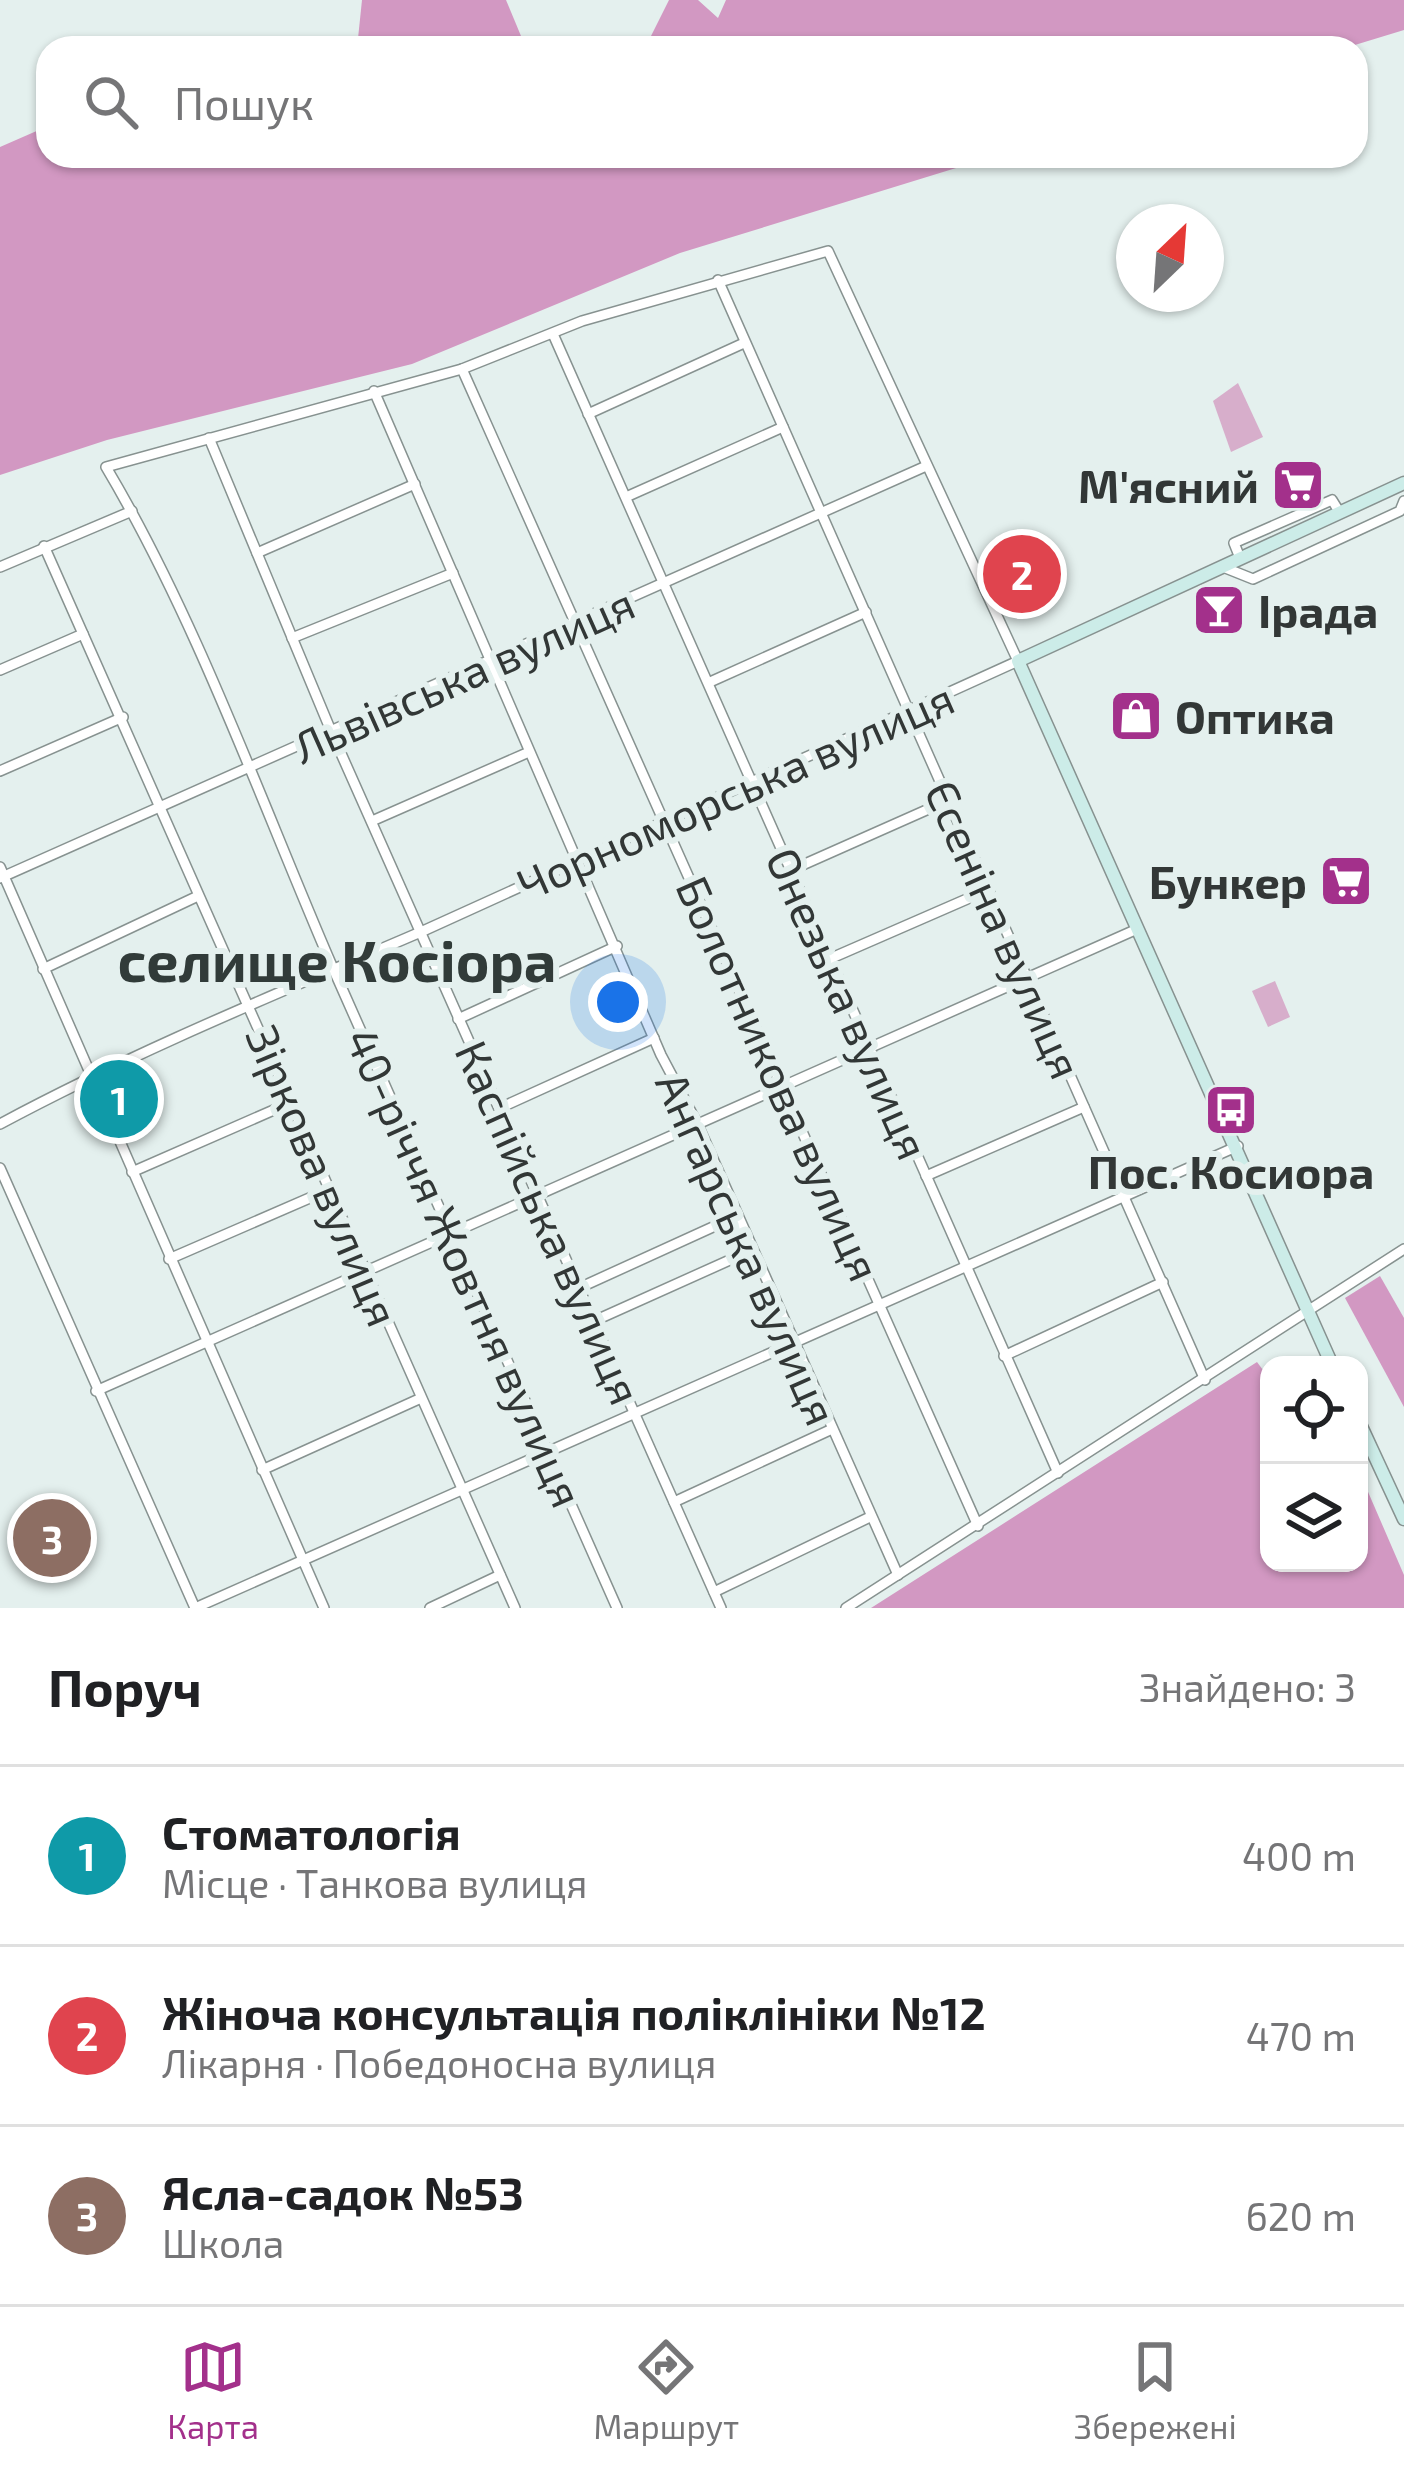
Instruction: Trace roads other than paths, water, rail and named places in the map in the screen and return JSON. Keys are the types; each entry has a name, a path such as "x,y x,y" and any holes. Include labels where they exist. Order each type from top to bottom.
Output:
{"street":[{"path":"208,438 462,369 718,280 828,251 1238,1146 1328,1356"},
{"name":"Єсеніна вулиця","path":"718,280 1205,1380"},
{"name":"Онезька вулиця","path":"553,334 1058,1473"},
{"path":"587,414 744,343"},
{"name":"Болотникова вулиця","path":"462,369 978,1526"},
{"name":"Ангарська вулиця","path":"374,392 654,1038 698,1123 898,1575"},
{"path":"626,497 783,427"},
{"name":"40-річчя Жовтня вулиця","path":"208,438 106,467 132,511 248,769 617,1608"},
{"name":"Каспійська вулиця","path":"208,438 331,731 721,1608"},
{"name":"Львівська вулиця","path":"1,874 161,808 924,467"},
{"path":"257,553 415,484"},
{"name":"Чорноморська вулиця","path":"0,1124 91,1078 751,784 1404,484"},
{"path":"1222,567 1253,579 1400,511 1404,501"},
{"path":"0,568 132,511"},
{"name":"Зіркова вулиця","path":"44,546 198,896 252,1005 364,1274 515,1608"},
{"path":"292,638 453,572"},
{"path":"710,682 866,612"},
{"path":"0,670 83,634"},
{"path":"0,771 123,717"},
{"path":"372,821 529,752"},
{"path":"789,871 949,800"},
{"path":"1,874 324,1608"},
{"path":"827,960 990,889"},
{"path":"43,969 198,896"},
{"path":"97,1391 1136,931"},
{"path":"458,1018 617,946"},
{"path":"502,1107 654,1038"},
{"path":"132,1172 292,1102"},
{"path":"926,1176 1084,1107"},
{"path":"0,1168 195,1608 1238,1146"},
{"path":"169,1259 328,1190"},
{"path":"579,1288 737,1216"},
{"path":"847,1608 1404,1249"},
{"path":"594,1321 752,1250"},
{"path":"1004,1355 1163,1282"},
{"path":"262,1470 419,1399"},
{"path":"674,1502 830,1430"},
{"path":"1368,1441 1404,1519"},
{"path":"714,1592 870,1516"},
{"path":"430,1608 500,1576"}],"place":[{"name":"М'ясний","path":"1298,485"},
{"name":"Жіноча консультація поліклініки №12","path":"1022,574"},
{"name":"Ірада","path":"1219,610"},
{"name":"Оптика","path":"1136,716"},
{"name":"Бункер","path":"1346,881"},
{"name":"Стоматологія","path":"119,1099"},
{"name":"Пос. Косиора","path":"1231,1110"},
{"name":"Ясла-садок №53","path":"52,1538"}],"district":[{"name":"селище Косіора","path":"337,959"}]}
